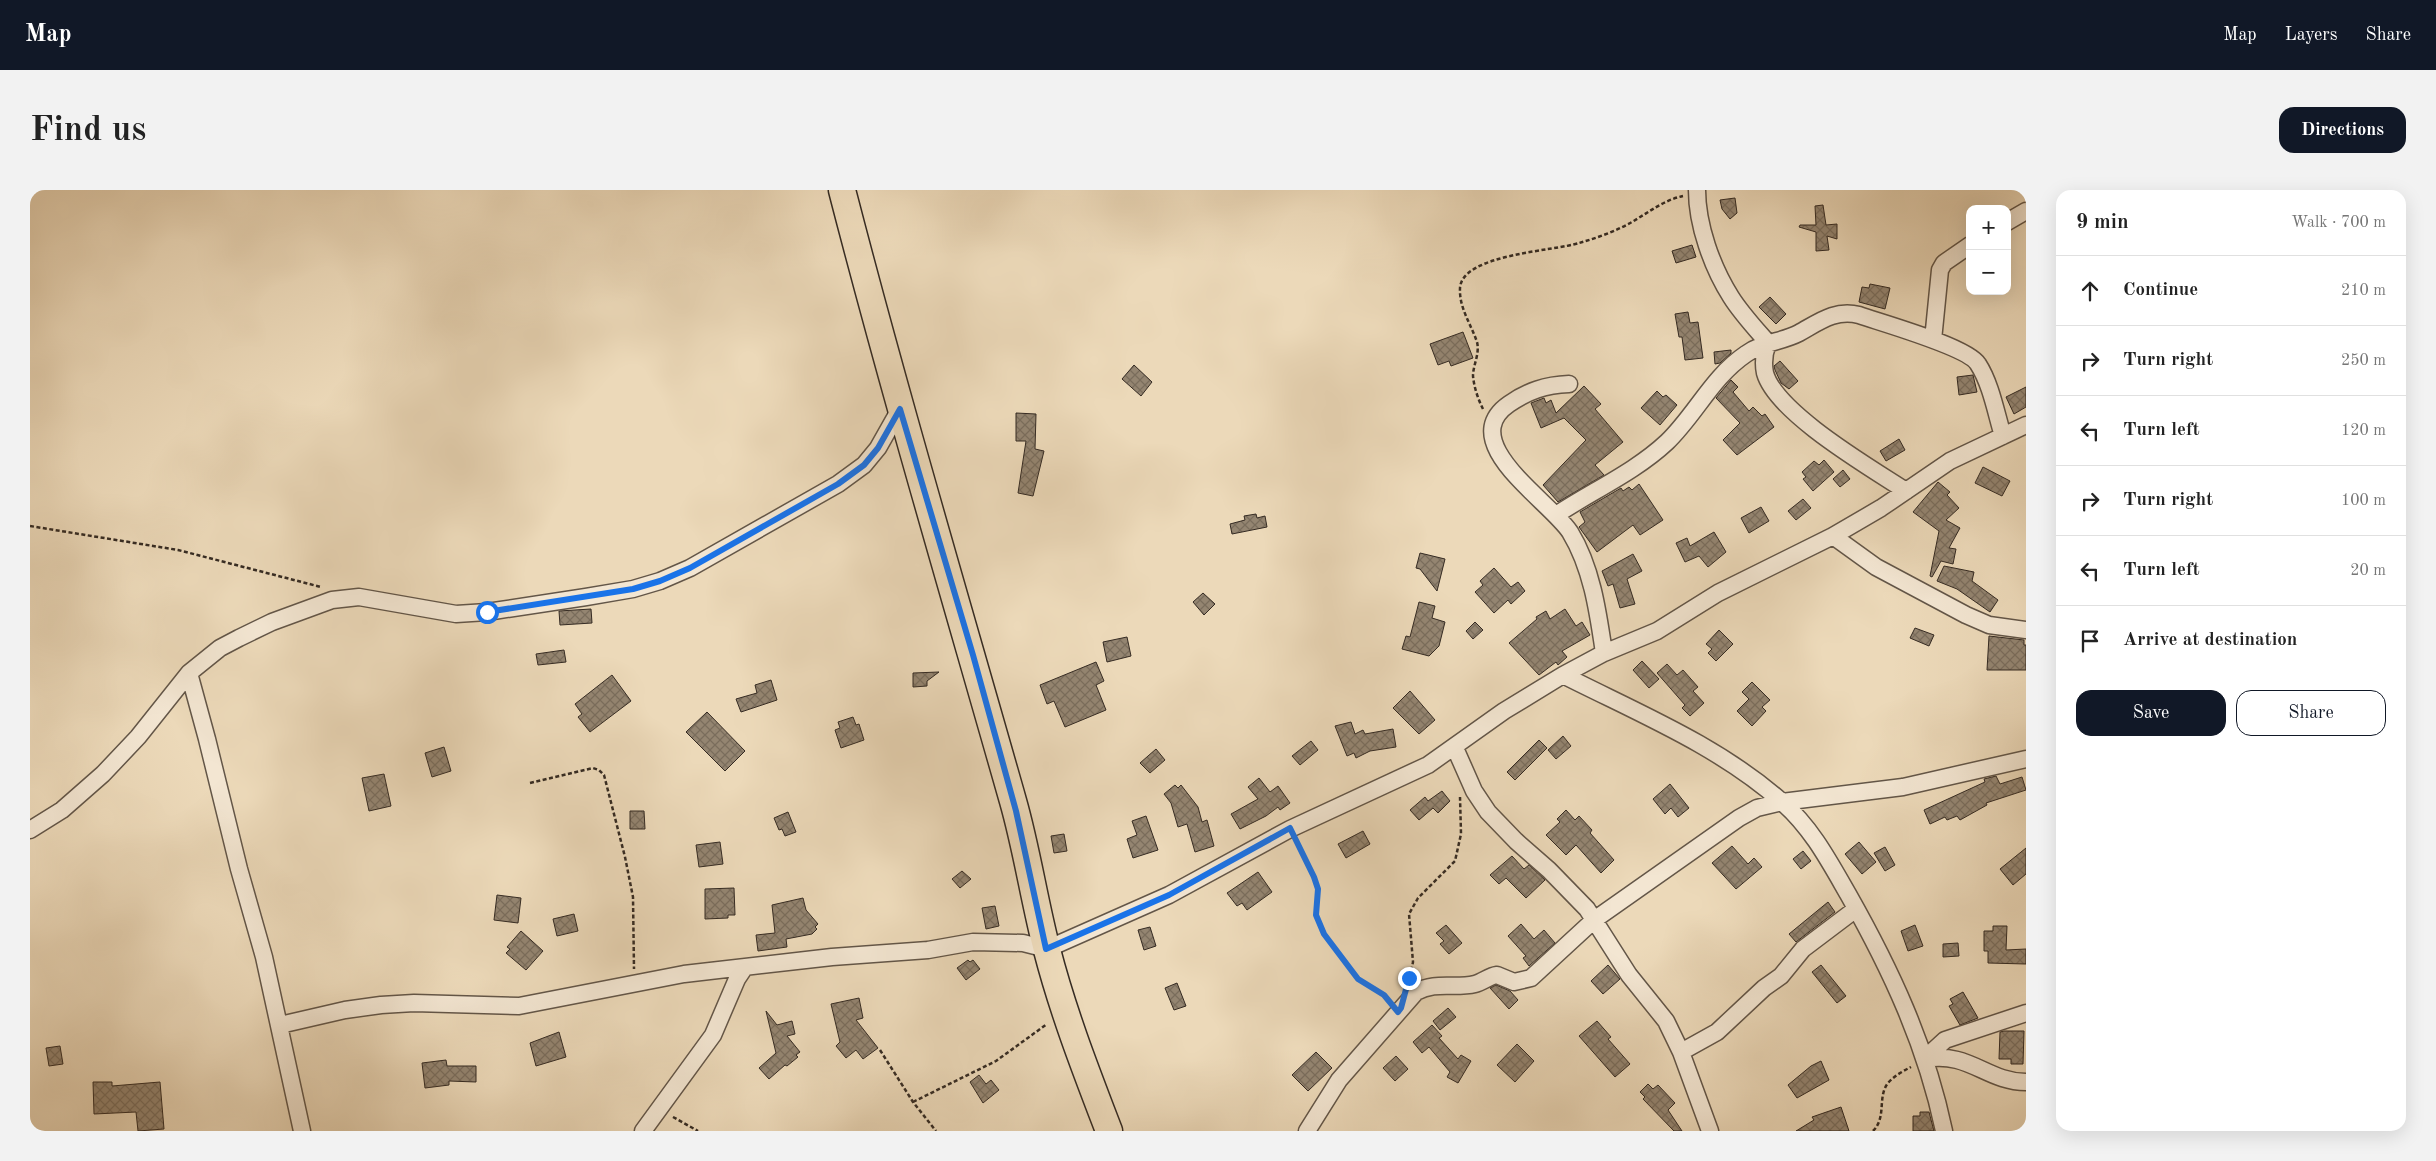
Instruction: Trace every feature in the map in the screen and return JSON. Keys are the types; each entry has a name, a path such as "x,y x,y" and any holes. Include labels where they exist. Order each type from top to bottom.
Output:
{"main road":[{"path":"842,190 900,409 973,655 1016,811 1046,949 1064,1010 1108,1131"}],"street":[{"path":"1697,192 1702,227 1719,273 1731,297 1768,343"},
{"path":"2011,220 2026,211"},
{"path":"1933,340 1940,270 1944,263 1966,248"},
{"path":"1556,515 1624,474 1667,442 1727,369 1748,352 1768,343 1784,339 1835,314 1848,312 1933,340 1973,357 1978,364 2003,436"},
{"path":"1768,343 1764,353 1766,374 1773,389 1787,406 1798,417 1906,491"},
{"path":"1569,384 1537,388 1514,401 1494,418 1490,431 1500,456 1529,490 1556,515 1570,532 1589,576 1597,605 1604,653"},
{"path":"30,830 62,810 103,774 138,737 189,673 220,648 272,622 332,600 359,597 456,614 487,612 586,597 633,589 660,581 690,568 838,484 864,465 878,448 900,409"},
{"path":"280,1025 345,1010 381,1005 414,1003 499,1006 528,1005 684,974 928,950 973,942 1023,943 1046,949 1169,895 1290,828 1428,765 1518,702 1563,675 1604,653 1657,631 1718,593 1832,536 1888,504 1950,461 2026,425"},
{"path":"1832,536 1876,567 1966,615 1989,625 2026,630"},
{"path":"189,673 239,869 264,957 302,1131"},
{"path":"1563,675 1675,730 1718,755 1782,802 1804,825 1830,862 1899,992 1928,1058 1944,1131"},
{"path":"1454,748 1474,792 1488,812 1575,895 1594,920 1629,975 1666,1022 1681,1052 1710,1131"},
{"path":"1307,1131 1339,1080 1416,992 1438,984 1473,984 1497,975 1514,982 1531,978 1594,920 1739,818 1757,808 1782,802 1811,800 1903,787 2026,759"},
{"path":"1804,825 1803,814 1811,800"},
{"path":"1681,1052 1717,1032 1752,999 1787,971 1803,949 1856,909"},
{"path":"644,1131 713,1035 737,979 745,967"},
{"path":"1928,1058 1933,1050 1945,1040 2026,1013"},
{"path":"1928,1058 1961,1059 2008,1080 2026,1082"}],"path":[{"path":"1490,431 1473,376 1478,348 1460,298 1460,286 1465,275 1490,263 1521,252 1549,250 1580,243 1618,229 1664,202 1697,192"},
{"path":"30,526 178,550 324,588"},
{"path":"1409,978 1413,962 1408,926 1409,914 1418,898 1448,870 1455,861 1458,852 1461,834 1459,786 1462,766"},
{"path":"530,783 593,768 599,770 604,775 625,856 633,896 636,983"},
{"path":"1290,828 1318,889 1316,915 1324,934 1358,979 1384,995 1398,1012"},
{"path":"913,1102 996,1061 1064,1010"},
{"path":"880,1050 913,1102 936,1131"},
{"path":"1873,1131 1880,1120 1883,1092 1888,1083 1928,1058"},
{"path":"659,1108 698,1131"}],"building":[{"path":"1735,198 1737,213 1730,219 1722,209 1720,200"},
{"path":"1823,205 1826,225 1837,224 1837,239 1827,236 1829,250 1816,251 1816,232 1799,227 1800,225 1816,225 1815,206"},
{"path":"1692,245 1696,257 1676,263 1672,251"},
{"path":"1870,284 1890,288 1885,309 1859,302 1862,287 1869,288"},
{"path":"1770,297 1786,314 1776,324 1759,307"},
{"path":"1688,312 1690,323 1698,322 1703,358 1685,360 1682,337 1679,337 1675,314"},
{"path":"1463,332 1473,358 1451,366 1449,361 1438,365 1430,344"},
{"path":"1731,350 1731,353 1720,363 1715,364 1714,352"},
{"path":"1780,361 1798,381 1789,389 1781,383 1775,370 1774,366"},
{"path":"1134,365 1152,382 1141,396 1122,379"},
{"path":"1973,375 1977,392 1959,395 1957,377"},
{"path":"1731,380 1738,387 1733,392 1749,411 1753,407 1762,416 1765,414 1774,427 1737,455 1723,440 1740,423 1716,398"},
{"path":"1584,386 1601,404 1595,409 1623,442 1595,465 1604,475 1558,502 1543,485 1586,440 1564,418 1541,428 1531,403 1544,398 1546,403 1551,400 1556,413"},
{"path":"2026,387 2026,407 2014,414 2006,397"},
{"path":"1657,391 1663,397 1666,395 1677,405 1660,425 1641,408"},
{"path":"1016,413 1036,414 1035,449 1044,451 1033,496 1018,493 1026,441 1016,441"},
{"path":"1899,439 1905,450 1886,461 1880,451"},
{"path":"1824,460 1834,472 1813,491 1803,479 1806,477 1802,472 1814,461 1819,465"},
{"path":"1983,467 2010,481 2002,496 1975,483"},
{"path":"1843,470 1850,479 1840,487 1833,479"},
{"path":"1938,482 1950,492 1947,495 1959,508 1946,520 1960,528 1949,548 1956,549 1953,564 1941,561 1932,577 1930,576 1939,531 1913,512"},
{"path":"1639,484 1663,520 1640,535 1633,525 1597,552 1579,527 1585,522 1580,512 1621,488 1623,491 1629,487 1632,490"},
{"path":"1803,499 1811,508 1796,520 1788,511"},
{"path":"1761,507 1769,521 1749,533 1741,518"},
{"path":"1256,514 1257,518 1265,516 1267,527 1232,534 1230,524 1245,520 1244,516"},
{"path":"1714,532 1726,552 1708,567 1699,556 1685,562 1676,543 1687,538 1690,546"},
{"path":"1420,553 1445,559 1437,591 1420,569 1416,568"},
{"path":"1633,554 1642,571 1627,579 1635,604 1620,608 1613,584 1608,586 1602,571"},
{"path":"1944,566 1974,572 1972,581 1998,600 1990,612 1957,589 1937,581"},
{"path":"1494,568 1511,587 1518,582 1525,591 1511,604 1508,600 1494,613 1475,592 1483,585 1480,581"},
{"path":"1203,593 1215,604 1204,615 1193,602"},
{"path":"1419,602 1435,606 1432,618 1445,622 1439,646 1429,656 1402,649 1406,636 1410,637"},
{"path":"591,609 592,623 560,625 559,611"},
{"path":"1565,609 1576,626 1582,622 1590,635 1562,651 1567,657 1558,665 1556,662 1539,675 1509,643 1537,619 1536,617 1546,611 1550,619"},
{"path":"1475,622 1483,630 1473,639 1466,631"},
{"path":"1915,628 1934,635 1929,646 1910,638"},
{"path":"1719,630 1733,644 1716,661 1708,653 1712,649 1706,644"},
{"path":"1989,636 2024,640 2024,645 2026,645 2026,670 1987,670"},
{"path":"1127,637 1131,656 1107,662 1103,642"},
{"path":"564,650 566,662 538,665 536,654"},
{"path":"1642,661 1659,679 1649,688 1633,670"},
{"path":"1096,662 1104,681 1096,685 1106,710 1065,727 1054,701 1047,704 1040,685"},
{"path":"1667,664 1677,675 1683,670 1698,687 1693,691 1704,703 1690,716 1682,708 1685,705 1657,673"},
{"path":"939,672 927,681 927,686 913,687 913,673"},
{"path":"612,675 631,701 590,732 578,717 582,714 575,704"},
{"path":"771,680 777,700 741,712 736,699 757,693 755,685"},
{"path":"1752,682 1770,700 1762,707 1766,711 1752,726 1737,711 1749,699 1742,692"},
{"path":"1410,691 1435,720 1419,734 1393,708"},
{"path":"707,712 745,751 725,771 686,732"},
{"path":"853,717 856,725 859,724 864,740 841,748 835,730 840,728 838,722"},
{"path":"1351,722 1355,734 1363,730 1365,734 1393,729 1396,747 1370,751 1356,758 1354,753 1347,756 1335,726"},
{"path":"1563,736 1571,746 1556,759 1548,750"},
{"path":"1539,740 1547,748 1515,780 1507,772"},
{"path":"1311,741 1318,750 1300,765 1292,756"},
{"path":"444,747 451,771 432,777 425,753"},
{"path":"1156,749 1165,760 1150,773 1140,763"},
{"path":"384,774 391,806 369,811 362,778"},
{"path":"1996,776 2000,784 2022,777 2026,790 1986,803 1987,805 1960,820 1957,816 1947,820 1945,817 1930,824 1924,810 1985,782 1984,779"},
{"path":"1259,778 1270,792 1278,786 1290,803 1280,810 1278,807 1266,816 1240,829 1231,814 1258,799 1248,787"},
{"path":"1670,784 1689,808 1678,817 1671,808 1665,814 1653,799"},
{"path":"1175,785 1178,788 1181,785 1198,807 1202,822 1207,820 1214,846 1195,852 1187,824 1178,827 1171,803 1164,794"},
{"path":"1442,791 1450,801 1438,813 1433,808 1419,820 1410,810 1425,797 1428,801"},
{"path":"1566,810 1575,820 1579,816 1592,830 1590,833 1614,860 1601,873 1576,845 1566,855 1546,835 1560,822 1557,819"},
{"path":"630,811 644,811 645,829 630,829"},
{"path":"788,812 796,832 785,836 782,829 779,830 774,818"},
{"path":"1146,816 1158,850 1133,858 1127,839 1137,835 1132,821"},
{"path":"1363,831 1370,844 1346,858 1338,844"},
{"path":"1064,834 1067,851 1054,853 1051,836"},
{"path":"720,842 723,864 699,867 696,845"},
{"path":"1859,842 1876,862 1862,874 1845,854"},
{"path":"1732,846 1748,864 1754,858 1762,867 1736,889 1712,863"},
{"path":"1885,847 1895,865 1885,871 1874,853"},
{"path":"2026,848 2026,874 2013,885 2000,869"},
{"path":"1803,851 1811,861 1801,869 1793,859"},
{"path":"1512,856 1524,869 1529,865 1545,880 1526,898 1506,878 1499,884 1490,875"},
{"path":"962,871 971,879 960,888 952,879"},
{"path":"1258,872 1272,892 1247,910 1242,903 1237,906 1227,893"},
{"path":"734,888 735,915 728,915 728,918 705,919 705,889"},
{"path":"497,895 521,898 518,923 494,920"},
{"path":"803,898 806,910 818,924 815,927 817,929 812,934 786,939 787,947 758,951 756,935 775,933 772,905"},
{"path":"1828,902 1835,912 1796,942 1789,934"},
{"path":"995,906 999,926 986,929 982,908"},
{"path":"574,914 578,931 557,936 553,919"},
{"path":"1521,924 1534,939 1544,930 1555,943 1529,966 1523,958 1526,956 1508,936"},
{"path":"1446,925 1462,943 1449,954 1440,944 1444,941 1436,933"},
{"path":"1915,925 1923,946 1908,951 1901,931"},
{"path":"1993,926 2007,926 2006,950 2026,949 2026,964 1988,963 1988,951 1984,951 1984,931 1993,931"},
{"path":"1150,927 1156,946 1144,950 1138,930"},
{"path":"521,931 543,951 526,970 506,953 510,949 507,947"},
{"path":"1958,943 1959,956 1943,957 1943,944"},
{"path":"968,960 970,962 973,960 980,969 966,980 957,968"},
{"path":"1608,965 1620,979 1603,994 1591,981"},
{"path":"1821,965 1846,996 1837,1003 1812,972"},
{"path":"1177,983 1186,1006 1174,1010 1165,988"},
{"path":"1496,985 1510,991 1518,1000 1509,1009 1490,988"},
{"path":"1963,992 1978,1018 1960,1025 1949,1006 1953,1004 1950,999"},
{"path":"859,998 863,1018 856,1020 878,1048 863,1059 856,1050 846,1058 836,1046 840,1042 831,1004"},
{"path":"1448,1008 1456,1017 1440,1030 1433,1021"},
{"path":"766,1011 777,1025 792,1021 795,1034 787,1036 800,1052 796,1055 798,1057 769,1079 759,1068 776,1053"},
{"path":"1597,1021 1611,1037 1608,1039 1630,1064 1615,1077 1579,1036"},
{"path":"1432,1025 1442,1036 1439,1038 1458,1059 1461,1055 1471,1061 1458,1083 1447,1077 1450,1072 1429,1047 1422,1053 1413,1042"},
{"path":"2024,1031 2023,1064 2011,1064 2011,1059 1999,1059 2000,1032"},
{"path":"559,1032 566,1057 536,1066 530,1043"},
{"path":"1517,1044 1534,1061 1515,1082 1497,1065"},
{"path":"60,1046 63,1064 49,1066 46,1048"},
{"path":"1316,1052 1332,1068 1308,1091 1292,1075"},
{"path":"1396,1056 1408,1069 1395,1081 1383,1068"},
{"path":"446,1060 447,1066 476,1066 476,1082 449,1081 449,1085 425,1088 422,1063"},
{"path":"1821,1061 1829,1080 1797,1098 1788,1085 1811,1066"},
{"path":"979,1075 986,1084 991,1080 999,1090 983,1103 970,1082"},
{"path":"93,1082 112,1082 112,1086 160,1082 164,1129 138,1131 136,1112 94,1114"},
{"path":"1648,1084 1653,1089 1658,1085 1675,1103 1668,1110 1682,1131 1674,1131 1643,1099 1645,1097 1640,1092"},
{"path":"1841,1107 1849,1131 1796,1131 1814,1120 1812,1117"},
{"path":"1920,1112 1929,1112 1934,1131 1913,1131 1913,1116 1920,1116"}],"route":[{"path":"487,612 633,589 660,581 690,568 838,484 864,465 878,448 900,409 973,655 1016,811 1046,949 1169,895 1290,828 1307,860 1318,889 1316,915 1318,924 1352,972 1364,984 1384,995 1398,1012 1401,1008 1409,978"}]}
